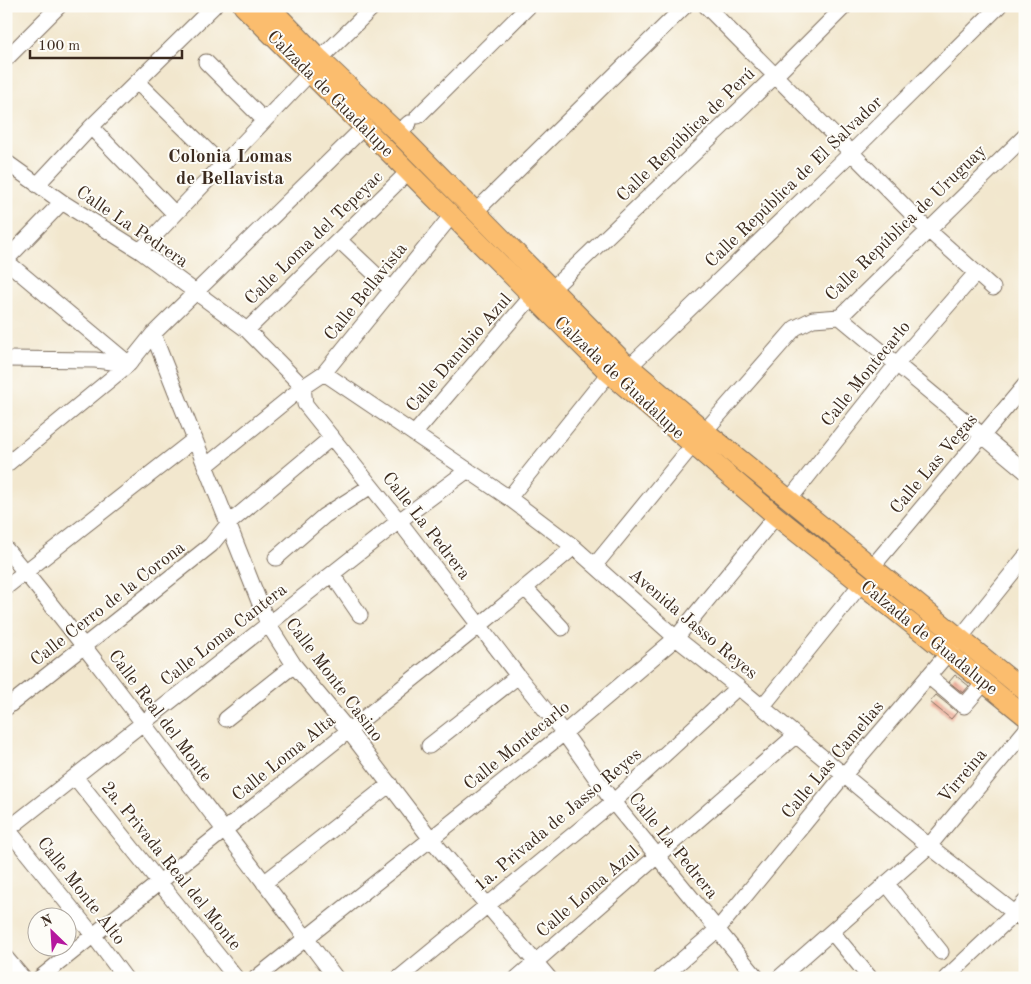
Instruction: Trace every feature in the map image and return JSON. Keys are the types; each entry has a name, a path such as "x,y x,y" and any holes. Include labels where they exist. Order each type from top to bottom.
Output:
{"main road":[{"name":"Calzada de Guadalupe","path":"243,6 314,66 408,124 475,212 629,366 704,431 873,566 1025,692"},
{"name":"Calzada de Guadalupe","path":"269,6 363,128 609,373 776,516 1025,716"}],"street":[{"path":"6,59 59,6"},
{"path":"36,185 91,127 214,6"},
{"path":"140,251 314,66 374,6"},
{"path":"408,124 529,6"},
{"path":"475,212 685,6"},
{"path":"706,6 928,230 993,288"},
{"name":"Calle República de Perú","path":"552,289 776,76 845,6"},
{"name":"Calle República de El Salvador","path":"609,373 629,366 851,153 999,6"},
{"path":"206,62 264,120"},
{"path":"137,82 221,164"},
{"path":"91,127 174,213"},
{"path":"6,465 129,364 153,334 363,128"},
{"name":"Calle República de Uruguay","path":"704,431 795,328 812,319 840,317 1025,136"},
{"name":"Calle La Pedrera","path":"7,165 140,251 247,330 303,387 305,404 564,733 613,802 757,978"},
{"name":"Calle Loma del Tepeyac","path":"247,330 408,172"},
{"path":"62,202 6,261 129,364"},
{"name":"Calle Bellavista","path":"303,387 324,373 452,215"},
{"path":"339,240 392,290"},
{"name":"Calle Montecarlo","path":"789,500 896,365 976,273"},
{"name":"Calle Danubio Azul","path":"414,434 532,296"},
{"path":"840,317 1025,472"},
{"name":"Calle Monte Casino","path":"153,334 268,624 294,665 348,730 431,839 549,978"},
{"path":"6,359 95,360 129,364"},
{"name":"Avenida Jasso Reyes","path":"324,373 509,498 574,547 676,638 930,846 1022,912"},
{"path":"509,498 609,373"},
{"name":"Calle Las Vegas","path":"873,566 1025,385"},
{"path":"206,466 303,387"},
{"name":"Calle Cerro de la Corona","path":"6,708 211,545 228,524 332,437"},
{"path":"6,588 195,439"},
{"path":"595,565 692,446"},
{"name":"Calle Loma Cantera","path":"7,829 76,777 399,521 468,470"},
{"path":"276,558 324,516 371,486"},
{"name":"Calle Montecarlo","path":"256,978 564,733 676,638 776,516"},
{"name":"Calle Loma Alta","path":"40,978 480,626 574,547"},
{"name":"Calle Real del Monte","path":"6,549 84,647 336,978"},
{"name":"Calle Las Camelias","path":"661,978 718,929 844,775 948,653 1025,557"},
{"path":"332,574 360,615"},
{"path":"762,707 861,584"},
{"path":"525,588 562,628"},
{"path":"226,719 294,665"},
{"path":"429,746 518,676"},
{"path":"928,676 964,706 984,683"},
{"name":"1a. Privada de Jasso Reyes","path":"399,978 613,802 738,687"},
{"name":"Virreina","path":"778,978 930,846 1025,731"},
{"name":"Calle Loma Azul","path":"517,978 796,735"},
{"name":"2a. Privada Real del Monte","path":"76,777 236,978"},
{"path":"264,883 390,784"},
{"name":"Calle Monte Alto","path":"7,829 93,934 125,978"},
{"path":"886,883 941,952"},
{"path":"946,978 1022,912"},
{"path":"832,932 870,978"},
{"path":"6,958 22,978"}],"building":[{"path":"955,675 969,686 963,693 949,682"},
{"path":"936,695 957,712 951,719 930,702"}],"district":[{"name":"Colonia Lomas de Bellavista","path":"230,168"}]}
